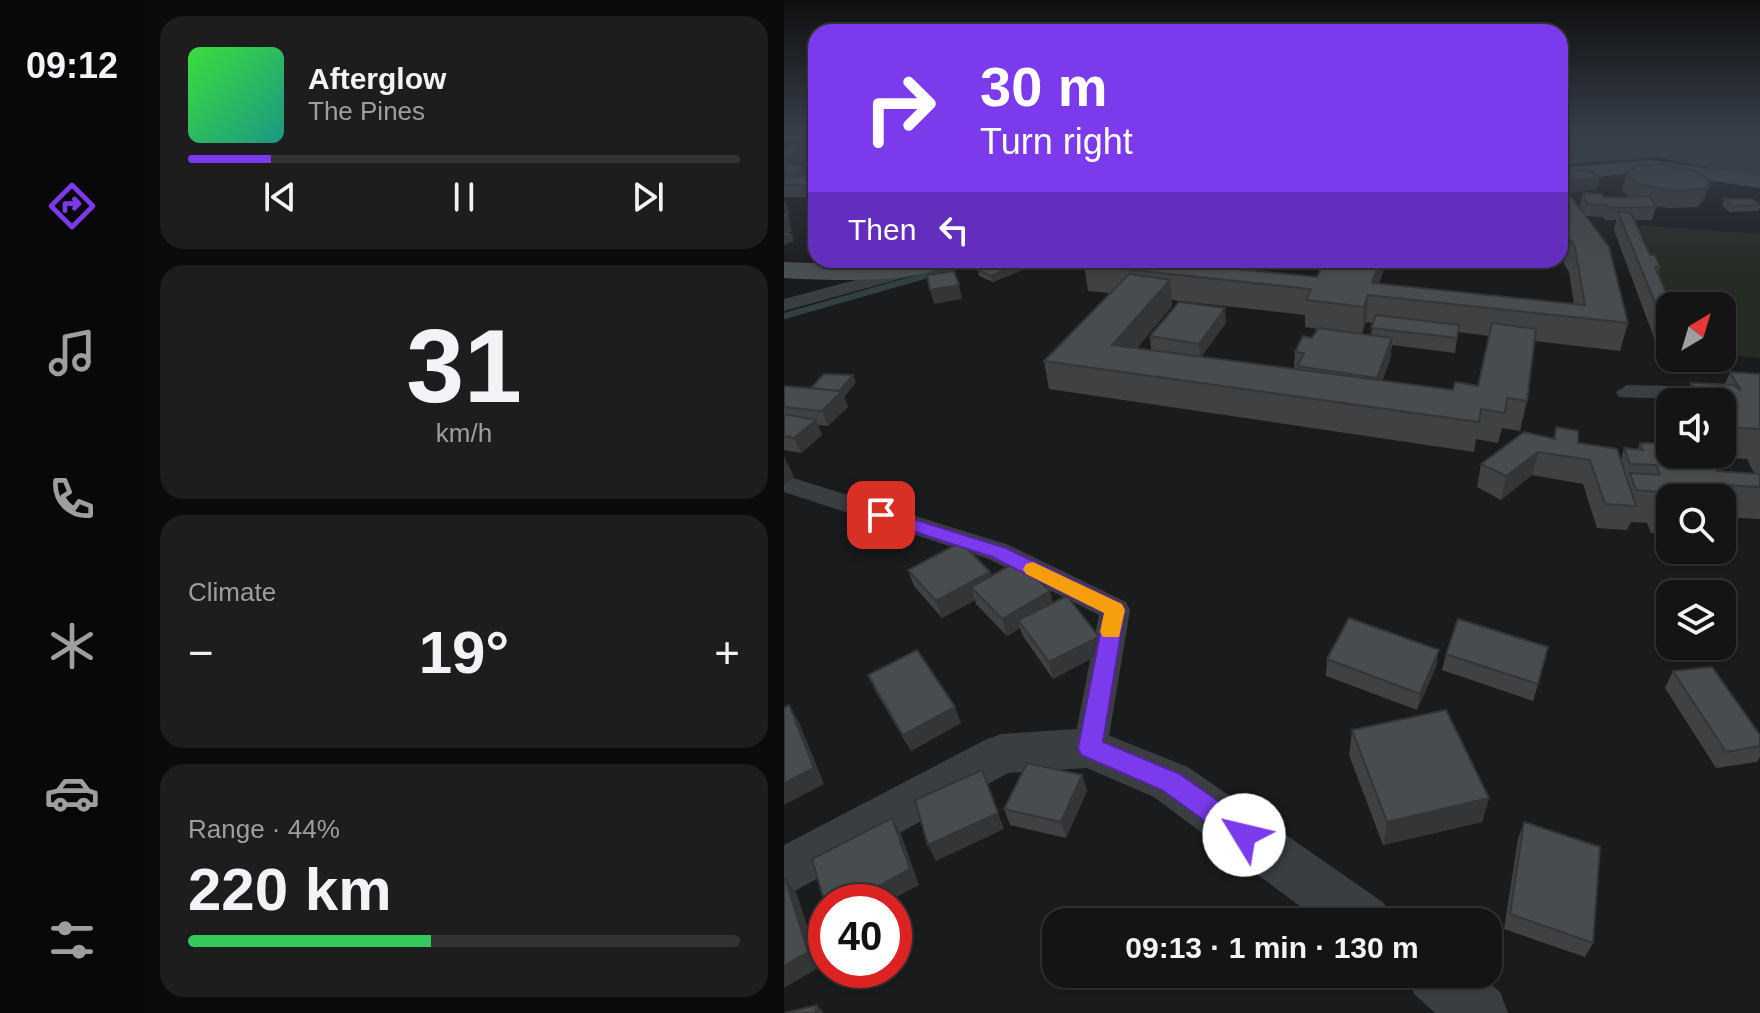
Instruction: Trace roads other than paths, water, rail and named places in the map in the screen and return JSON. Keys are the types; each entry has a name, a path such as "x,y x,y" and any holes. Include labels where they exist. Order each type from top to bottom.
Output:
{"main road":[{"path":"784,270 820,273 908,271 916,268"}],"street":[{"path":"784,305 908,271"},
{"path":"1627,392 1760,395"},
{"path":"793,486 999,552 1115,610 1090,748"},
{"path":"784,872 1001,754 1090,748 1171,782 1346,908"},
{"path":"1450,988 1479,1013"}],"waterway":[{"path":"784,316 952,268"}]}
